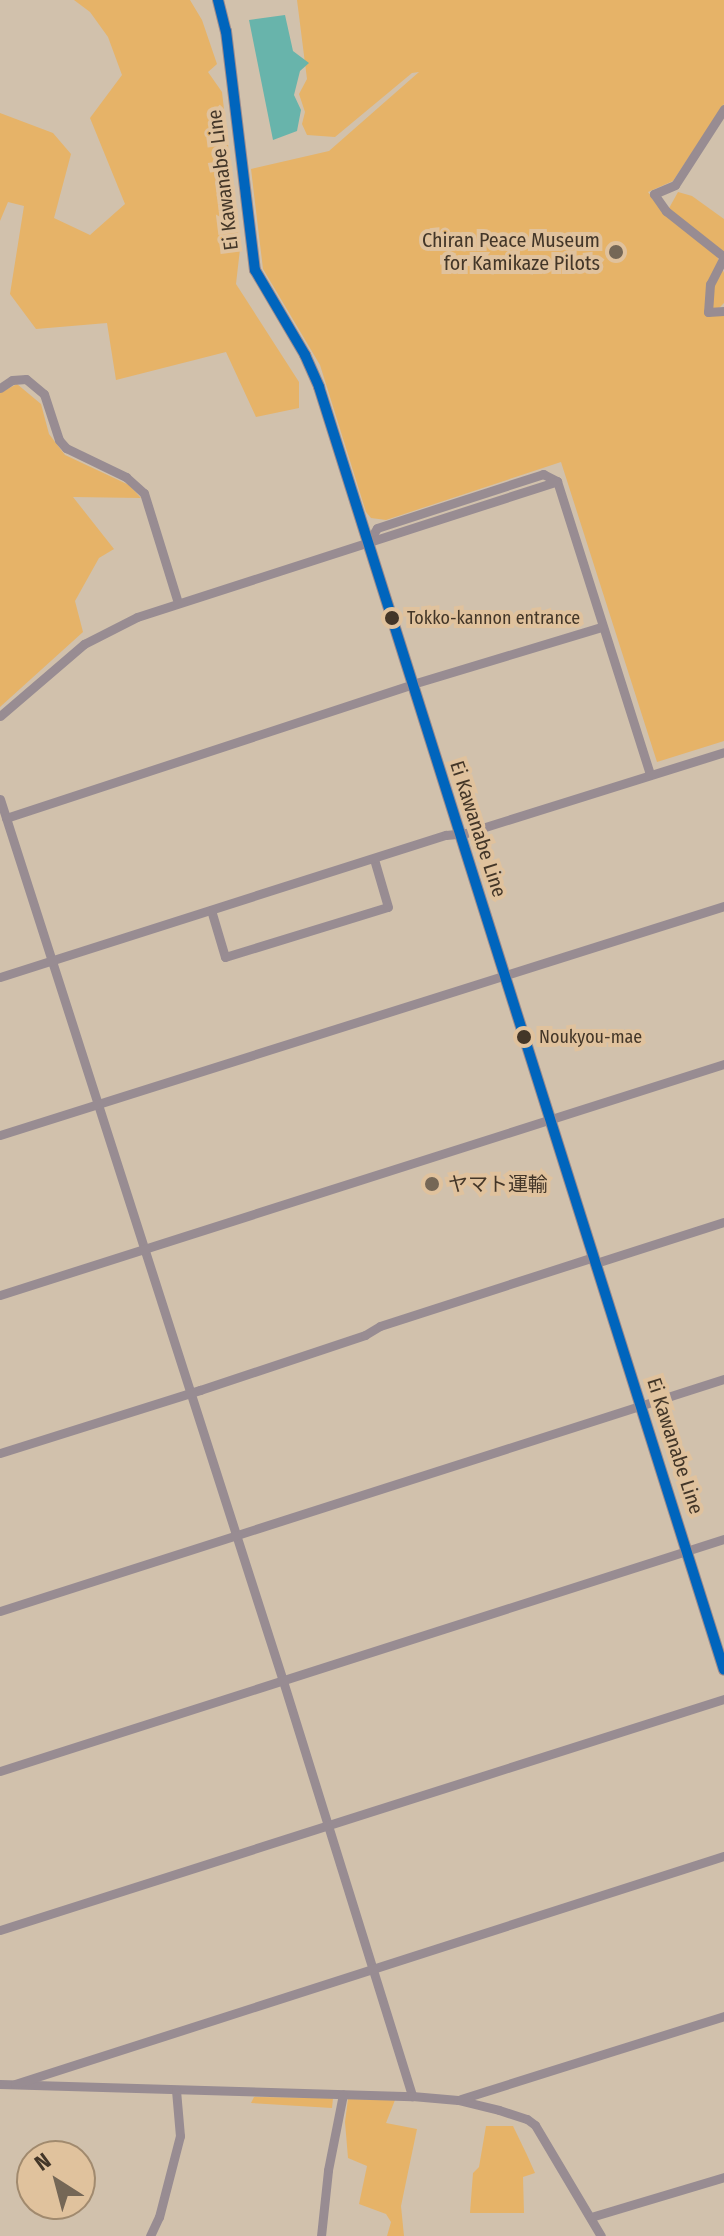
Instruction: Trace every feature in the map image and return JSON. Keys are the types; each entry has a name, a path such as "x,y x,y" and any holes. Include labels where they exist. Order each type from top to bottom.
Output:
{"main road":[{"name":"Ei Kawanabe Line","path":"218,0 226,31 255,270 312,370 724,1670"}],"street":[{"path":"724,109 675,185 654,194 666,211 724,257 710,284 708,312 724,311"},
{"path":"0,388 12,380 26,379 44,394 59,440 66,448 126,477 144,493 178,603"},
{"path":"0,716 100,634 178,603 368,543 377,528 543,474 557,481 650,775"},
{"path":"6,818 412,685 602,627"},
{"path":"0,977 724,752"},
{"path":"0,799 191,1391 412,2096"},
{"path":"211,910 225,957 388,907 374,859"},
{"path":"0,1135 724,906"},
{"path":"0,1295 724,1064"},
{"path":"0,1453 595,1260 724,1222"},
{"path":"0,1611 724,1379"},
{"path":"0,1771 724,1539"},
{"path":"0,1930 724,1699"},
{"path":"15,2084 724,1856"},
{"path":"458,2100 724,2016"},
{"path":"0,2084 412,2096 458,2100 519,2115 535,2125 601,2236"},
{"path":"150,2236 159,2217 180,2136 176,2090"},
{"path":"321,2236 328,2170 343,2094"},
{"path":"591,2217 724,2177"}],"shaded area":[{"path":"74,0 190,0 202,20 217,64 208,72 222,92 240,249 236,284 299,382 299,408 256,417 226,352 116,380 107,323 36,329 10,294 24,206 8,202 0,221 0,113 53,133 71,154 54,218 90,235 125,204 90,118 122,75 108,37 90,12"},
{"path":"297,0 724,0 724,104 673,181 648,192 663,212 716,254 724,273 724,303 718,309 724,315 724,741 657,762 561,462 386,520 371,518 366,512 320,365 263,269 251,169 329,151 419,72 412,73 335,137 307,135 302,124 305,112 299,94 307,79"},
{"path":"678,192 692,196 724,219 724,252 668,210"},
{"path":"17,384 41,404 49,434 65,455 129,485 141,498 73,497 114,549 99,558 75,601 83,632 0,707 0,393"},
{"path":"254,2097 333,2098 332,2108 251,2103"},
{"path":"348,2099 395,2100 386,2123 417,2129 401,2206 404,2236 387,2236 391,2222 386,2214 359,2204 367,2166 348,2158 345,2122"},
{"path":"486,2126 513,2126 535,2173 523,2177 524,2213 470,2213 473,2173 479,2167"}],"water":[{"path":"285,15 293,51 309,63 300,71 294,95 301,110 297,131 273,140 249,20"}],"transit line":[{"path":"218,0 226,31 255,270 305,355 319,387 724,1670"}],"place":[{"name":"Chiran Peace Museum for Kamikaze Pilots","path":"616,252"},
{"name":"Tokko-kannon entrance","path":"392,618"},
{"name":"Noukyou-mae","path":"524,1037"},
{"name":"ヤマト運輸","path":"432,1184"}]}
